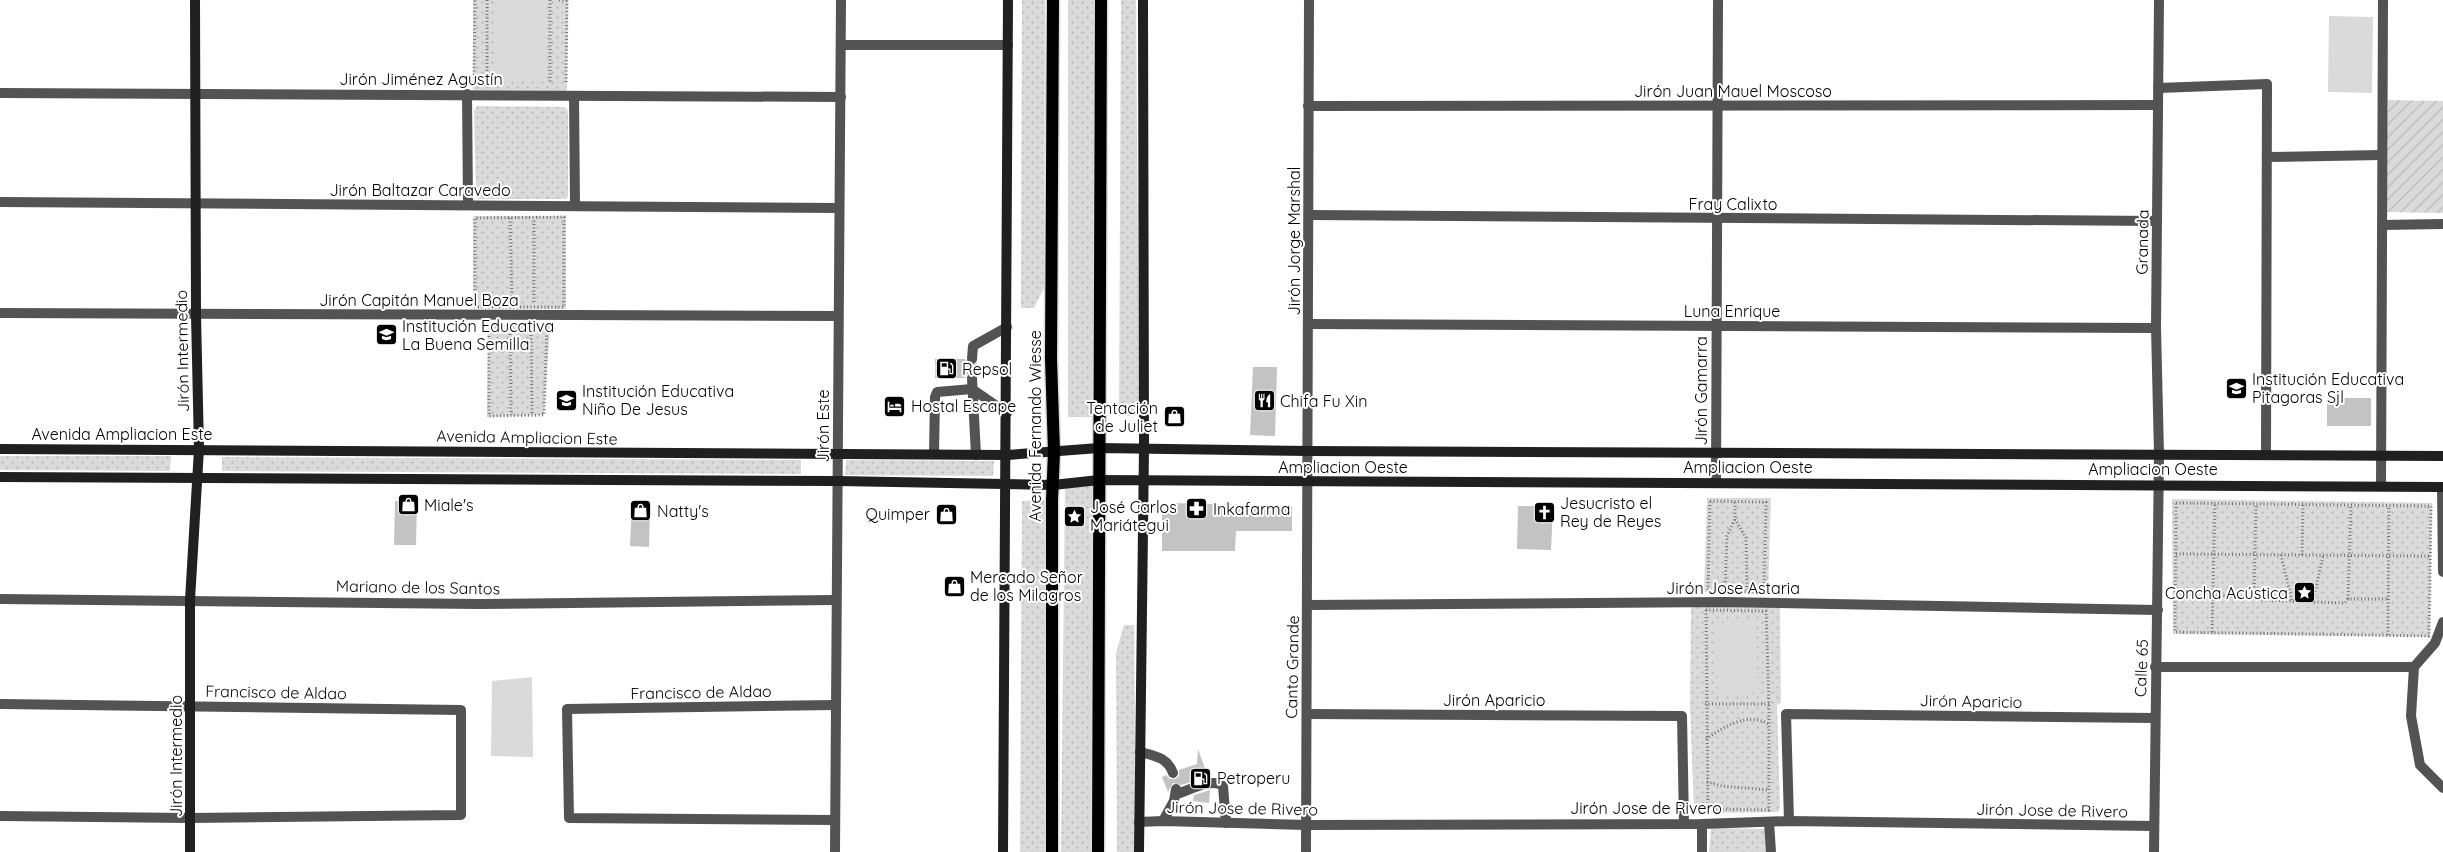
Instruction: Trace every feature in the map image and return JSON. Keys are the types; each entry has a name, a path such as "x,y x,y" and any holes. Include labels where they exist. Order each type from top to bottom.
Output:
{"main road":[{"name":"Jirón Intermedio","path":"190,852 190,600 199,449 196,315 196,0"},
{"name":"Avenida Fernando Wiesse","path":"1002,852 1005,484 1007,455 1008,0"},
{"name":"Avenida Fernando Wiesse","path":"1052,852 1054,452 1051,359 1053,0"},
{"path":"1098,852 1100,0"},
{"path":"1139,852 1144,448 1143,0"},
{"name":"Ampliacion Oeste","path":"1054,452 1099,448 1144,448 1309,451 2443,456"},
{"name":"Avenida Ampliacion Este","path":"0,450 199,449 838,455 1007,455 1054,452"},
{"path":"0,477 838,481 1053,485"},
{"name":"Ampliacion Oeste","path":"1053,485 1099,480 1143,480 2443,487"}],"street":[{"name":"Jirón Este","path":"835,852 841,0"},
{"name":"Jirón Jorge Marshal","path":"1308,0 1309,482"},
{"name":"Jirón Gamarra","path":"1716,482 1718,0"},
{"name":"Granada","path":"2158,484 2156,328 2159,0"},
{"path":"2381,486 2383,0"},
{"path":"841,46 1008,45"},
{"path":"2158,88 2267,84 2266,454"},
{"name":"Jirón Jiménez Agustín","path":"0,93 471,91 574,96 841,96"},
{"path":"468,205 471,91"},
{"path":"574,96 575,205"},
{"name":"Jirón Juan Mauel Moscoso","path":"1308,106 2158,105"},
{"path":"2267,157 2382,155"},
{"name":"Jirón Baltazar Caravedo","path":"0,202 839,208"},
{"name":"Fray Calixto","path":"1309,215 2157,222"},
{"path":"2382,225 2443,224"},
{"name":"Jirón Capitán Manuel Boza","path":"0,313 838,316"},
{"name":"Luna Enrique","path":"1309,324 2156,328"},
{"path":"972,359 973,346 1007,327"},
{"path":"972,378 976,455"},
{"path":"934,454 935,397 937,392 972,389 1007,413"},
{"name":"Canto Grande","path":"1306,852 1309,482"},
{"name":"Calle 65","path":"2154,852 2158,484"},
{"path":"2443,487 2443,572"},
{"name":"Mariano de los Santos","path":"0,599 480,604 836,600"},
{"name":"Jirón Jose Astaria","path":"1308,605 1725,602 2158,610"},
{"path":"2443,622 2435,643 2414,666 2411,716 2420,765 2443,788"},
{"path":"2155,668 2414,666"},
{"name":"Francisco de Aldao","path":"0,704 461,710 461,814 190,818"},
{"name":"Francisco de Aldao","path":"835,705 567,709 569,818 835,820"},
{"name":"Jirón Aparicio","path":"1307,714 1682,716 1684,823"},
{"name":"Jirón Aparicio","path":"1789,821 1786,714 2154,718"},
{"path":"1140,752 1164,759 1169,764 1172,773"},
{"path":"1163,821 1176,792 1210,783 1224,786 1226,823"},
{"path":"0,816 190,818"},
{"name":"Jirón Jose de Rivero","path":"1139,822 1163,821 1306,826 1702,824 1789,821 2154,826"},
{"path":"1769,822 1771,852"},
{"path":"1702,824 1702,852"}],"path":[{"path":"471,91 475,0"},
{"path":"487,0 487,88"},
{"path":"550,0 550,89"},
{"path":"560,0 567,0 566,89"},
{"path":"564,217 564,307"},
{"path":"475,218 475,308"},
{"path":"510,218 512,307"},
{"path":"534,218 534,307"},
{"path":"547,325 544,415 489,416 489,326 531,326 547,325"},
{"path":"510,326 511,415"},
{"path":"531,326 532,415"},
{"path":"1725,592 1727,536 1735,519 1734,482"},
{"path":"1710,501 1766,502 1764,592 1725,592 1708,591 1710,501"},
{"path":"2176,503 2256,504 2431,506 2429,636 2175,632 2176,503"},
{"path":"2212,632 2215,504"},
{"path":"2254,598 2256,504"},
{"path":"2302,555 2303,505"},
{"path":"2213,595 2260,600 2345,603 2348,599 2351,505"},
{"path":"2388,635 2389,506"},
{"path":"1735,519 1746,538 1748,592"},
{"path":"2176,554 2430,556"},
{"path":"2281,555 2292,601"},
{"path":"2314,602 2323,555"},
{"path":"2348,599 2388,599"},
{"path":"1706,610 1705,704 1708,809"},
{"path":"1766,611 1769,704 1769,810"},
{"path":"1705,704 1769,704"},
{"path":"1706,739 1723,727 1746,718 1759,719 1769,724"},
{"path":"1707,782 1736,788 1769,790"}],"shaded area":[{"path":"473,0 568,0 567,91 473,90"},
{"path":"497,0 547,0 547,81 497,82"},
{"path":"1022,0 1045,0 1044,288 1034,308 1021,308"},
{"path":"1068,0 1100,0 1099,417 1068,417"},
{"path":"1121,0 1136,0 1139,416 1119,416"},
{"path":"2329,16 2373,17 2372,93 2328,92"},
{"path":"2388,100 2443,101 2443,213 2385,212"},
{"path":"477,106 565,107 568,111 568,196 566,199 479,199 476,197 474,110"},
{"path":"473,216 566,216 566,309 473,308"},
{"path":"488,325 550,325 544,415 487,417"},
{"path":"0,456 171,456 170,471 0,470"},
{"path":"222,457 801,460 801,474 222,471"},
{"path":"846,460 994,461 993,476 845,475"},
{"path":"1096,484 1092,852 1061,852 1065,488"},
{"path":"1707,498 1771,498 1768,594 1704,592"},
{"path":"2172,499 2432,503 2430,637 2173,634"},
{"path":"1046,500 1045,852 1020,852 1022,501"},
{"path":"1691,607 1780,607 1781,703 1777,705 1780,808 1778,812 1700,813 1694,811 1690,705"},
{"path":"1755,621 1758,692 1718,694 1715,623"},
{"path":"1124,625 1134,625 1136,852 1117,852 1116,653"},
{"path":"532,677 533,757 491,756 492,681"},
{"path":"1711,828 1766,829 1767,852 1709,852"}],"building":[{"path":"935,359 965,359 969,365 977,363 977,373 969,372 965,378 935,378"},
{"name":"Chifa Fu Xin","path":"1253,367 1277,367 1275,436 1250,435"},
{"path":"2327,398 2371,398 2371,426 2327,426"},
{"path":"395,501 417,501 416,545 394,545"},
{"path":"632,503 650,504 649,547 630,546"},
{"path":"1171,503 1292,506 1292,531 1236,531 1235,551 1162,551 1162,511"},
{"path":"1518,506 1553,506 1551,550 1517,549"},
{"path":"1198,749 1208,777 1181,785 1173,783 1168,792 1162,777 1166,775 1170,779 1175,779 1179,776 1179,770 1197,764"},
{"path":"1210,790 1209,803 1193,801 1194,795"}],"place":[{"name":"Institución Educativa La Buena Semilla","path":"386,335"},
{"name":"Repsol","path":"946,369"},
{"name":"Institución Educativa Pitagoras Sjl","path":"2236,388"},
{"name":"Institución Educativa Niño De Jesus","path":"566,400"},
{"name":"Chifa Fu Xin","path":"1264,401"},
{"name":"Hostal Escape","path":"895,406"},
{"name":"Tentación de Juliet","path":"1174,417"},
{"name":"Miale's","path":"408,505"},
{"name":"Inkafarma","path":"1197,509"},
{"name":"Natty's","path":"641,511"},
{"name":"Jesucristo el Rey de Reyes","path":"1544,512"},
{"name":"Quimper","path":"946,514"},
{"name":"José Carlos Mariátegui","path":"1074,516"},
{"name":"Mercado Señor de los Milagros","path":"954,586"},
{"name":"Concha Acústica","path":"2304,593"},
{"name":"Petroperu","path":"1201,778"}]}
